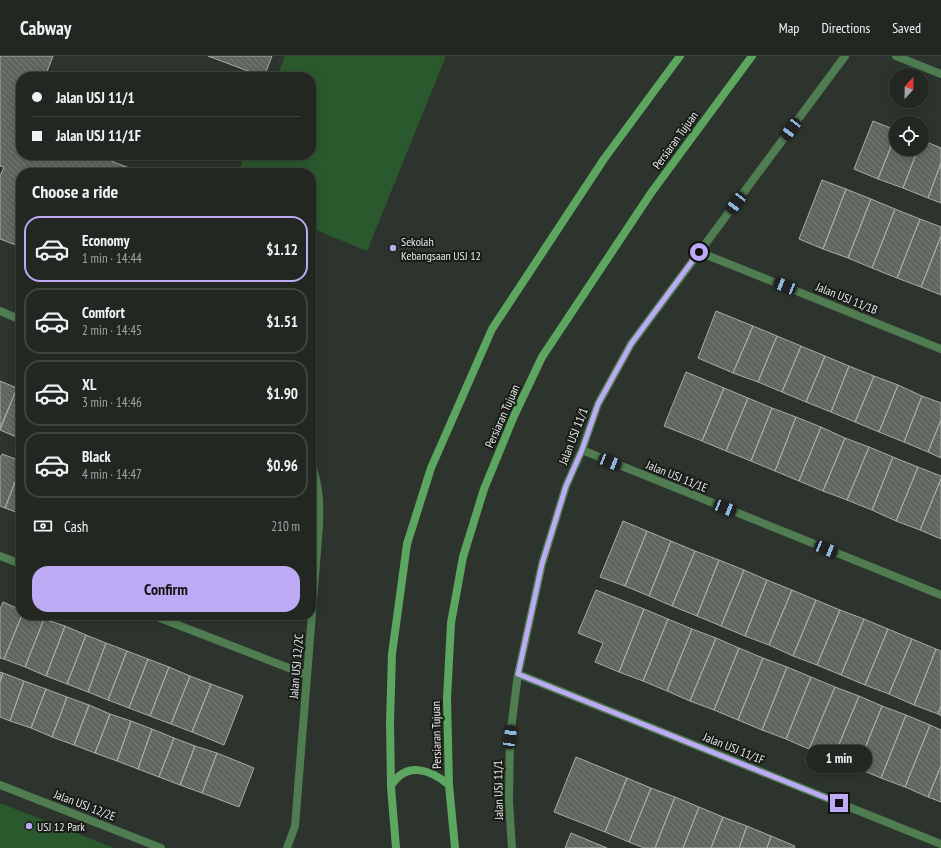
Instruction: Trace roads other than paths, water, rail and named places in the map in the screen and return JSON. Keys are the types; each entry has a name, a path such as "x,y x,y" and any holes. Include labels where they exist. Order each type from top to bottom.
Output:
{"main road":[{"path":"396,848 391,787 390,722 392,654 407,544 431,468 492,329 604,159 680,56"},
{"name":"Persiaran Tujuan","path":"455,848 449,785 447,698 451,623 463,557 484,489 514,416 542,357 651,193 752,56"},
{"path":"391,787 396,779 402,774 416,770 427,771 441,778 449,785"}],"street":[{"name":"Jalan USJ 11/1","path":"512,848 509,802 510,737 518,674 542,564 566,486 582,450 598,404 631,344 846,56"},
{"path":"896,56 941,74"},
{"name":"Jalan USJ 11/1B","path":"699,252 941,349"},
{"path":"0,311 16,318"},
{"name":"Jalan USJ 11/1E","path":"582,450 941,595"},
{"name":"Jalan USJ 12/2C","path":"316,477 320,502 316,555"},
{"path":"0,556 16,562"},
{"path":"165,620 307,675"},
{"name":"Jalan USJ 12/2C","path":"287,848 295,826 311,620"},
{"name":"Jalan USJ 11/1F","path":"518,674 941,844"},
{"name":"Jalan USJ 12/2E","path":"0,785 161,848"}],"place":[{"name":"Sekolah Kebangsaan USJ 12","path":"393,248"},
{"name":"USJ 12 Park","path":"29,826"}]}
